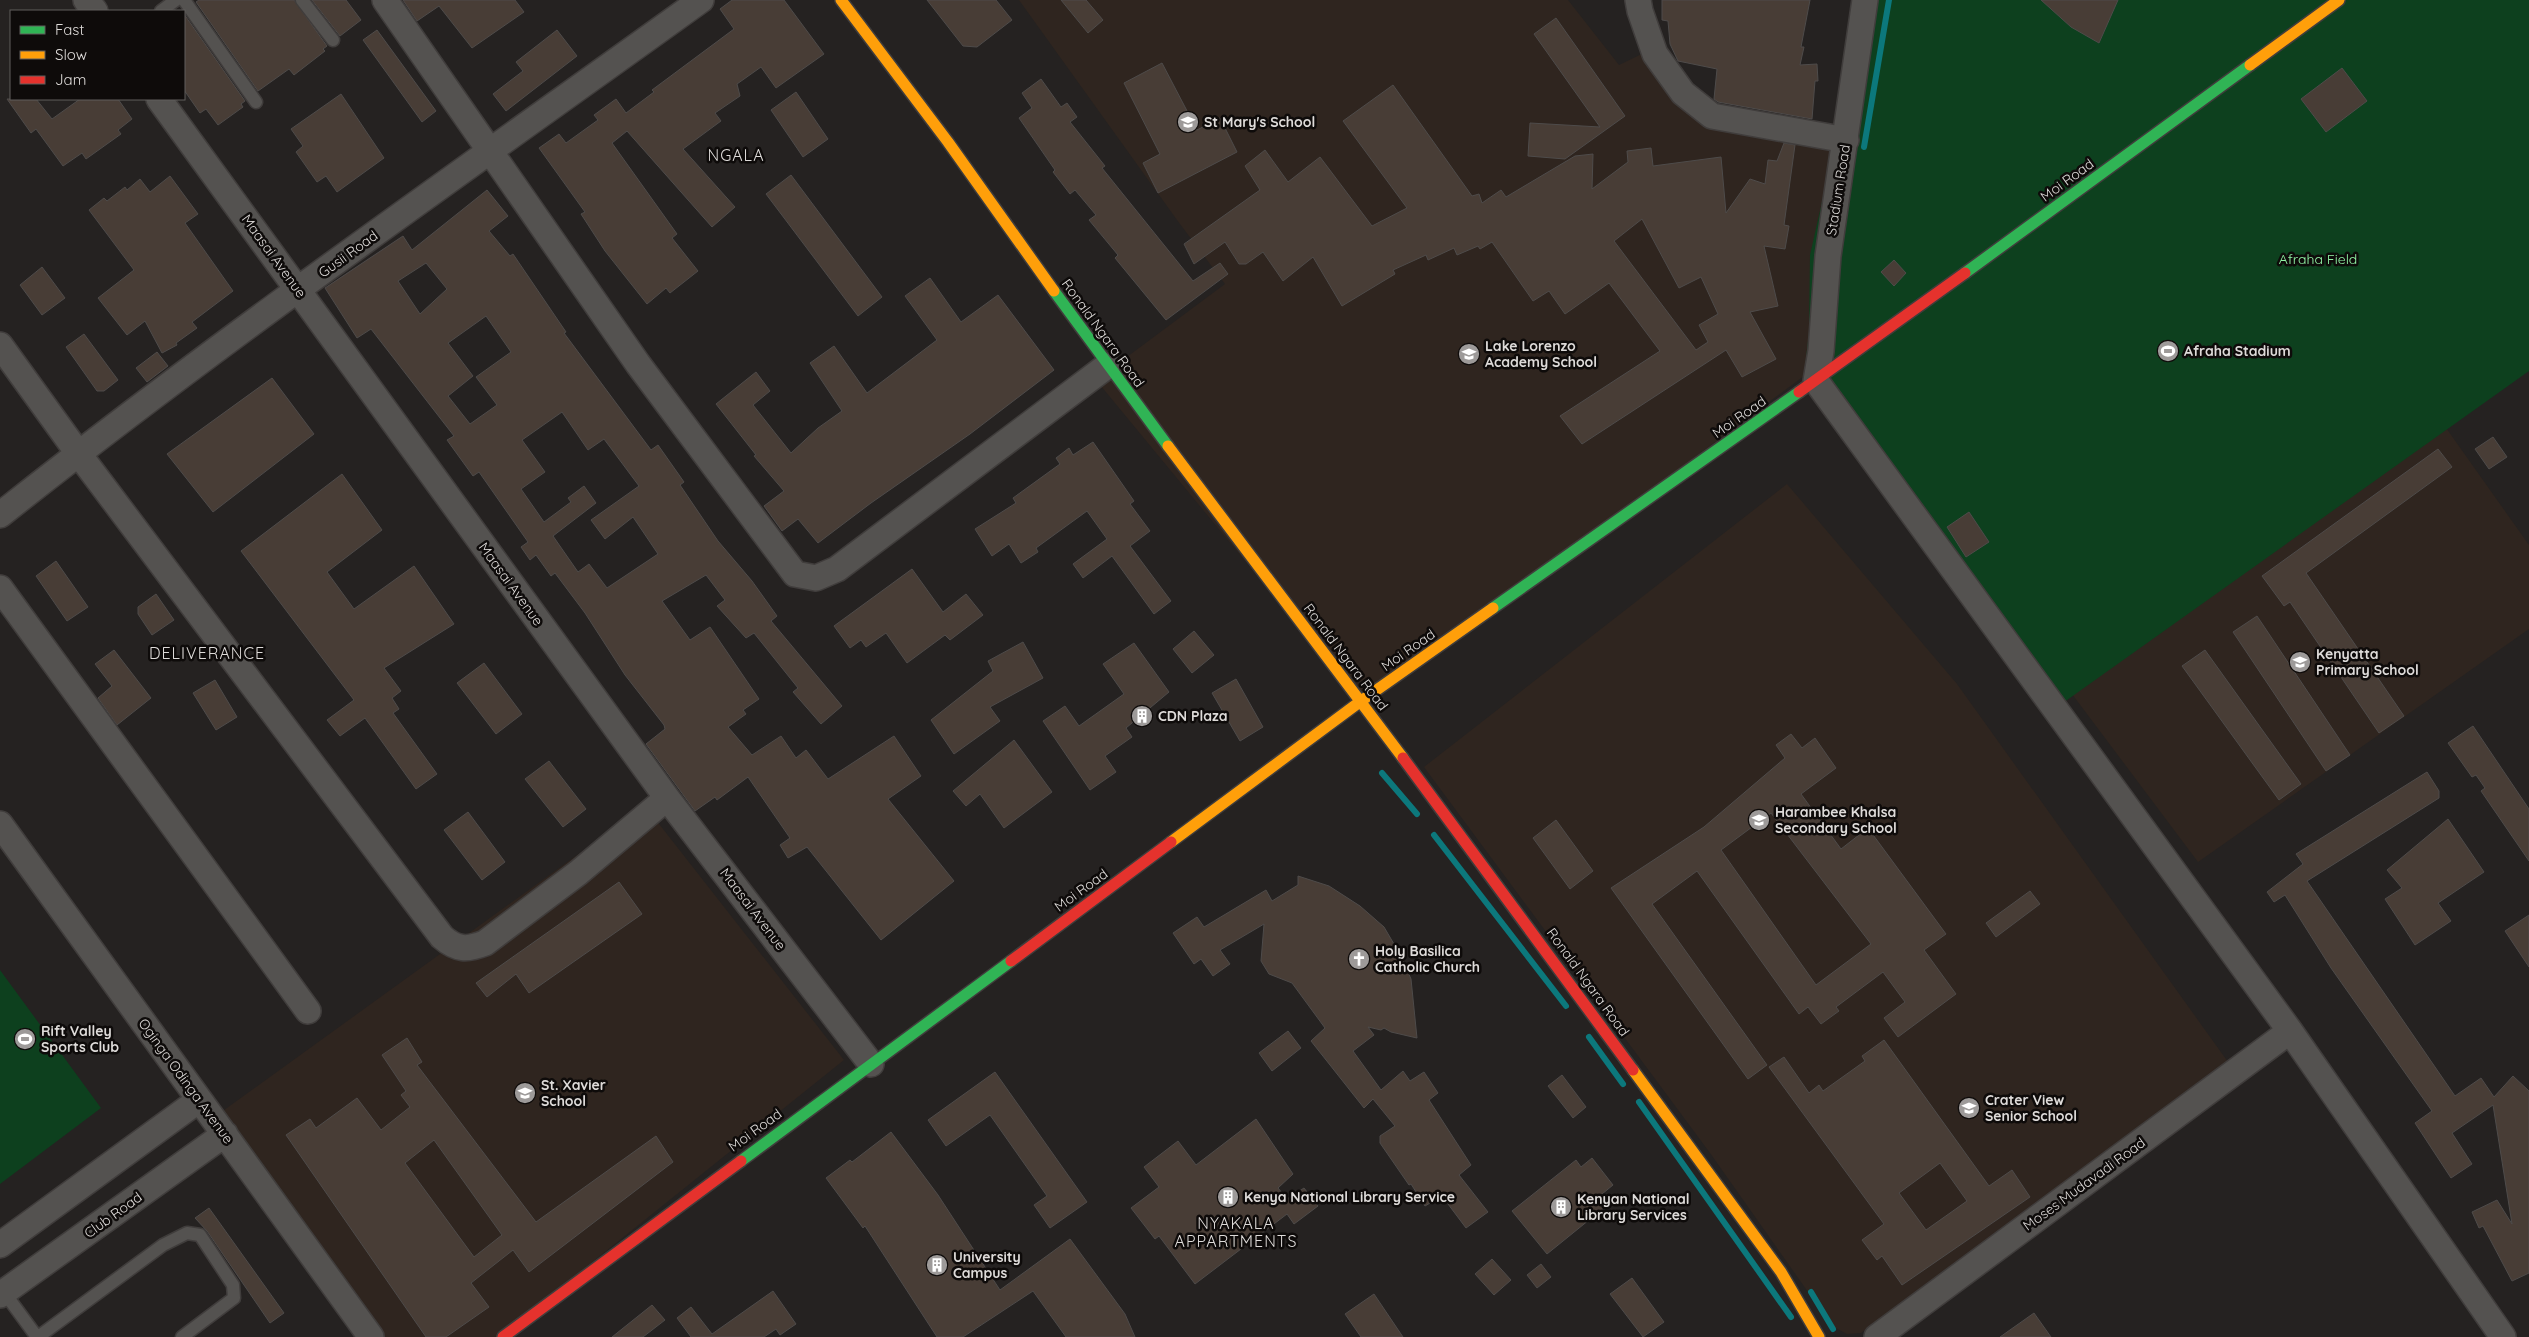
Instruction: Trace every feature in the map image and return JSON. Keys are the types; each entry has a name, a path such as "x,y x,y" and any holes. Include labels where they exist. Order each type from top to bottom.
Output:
{"street":[{"path":"385,0 638,364 795,574 816,578 838,568 1107,366"},
{"name":"Gusii Road","path":"0,515 78,453 298,289 701,0"},
{"name":"Ronald Ngara Road","path":"842,0 948,142 1107,366 1361,702 1589,1009 1781,1272 1819,1337"},
{"path":"1638,0 1655,54 1682,93 1712,116 1846,140"},
{"name":"Stadium Road","path":"1816,381 1821,352 1828,256 1865,0"},
{"name":"Moi Road","path":"503,1337 1361,702 1816,381 2339,0"},
{"name":"Maasai Avenue","path":"160,100 667,798 871,1064"},
{"path":"0,345 78,453 442,937 453,946 468,949 485,943 578,872 667,798"},
{"path":"1816,381 2290,1031 2503,1337"},
{"path":"0,588 308,1011"},
{"name":"Oginga Odinga Avenue","path":"0,824 371,1337"},
{"name":"Moses Mudavadi Road","path":"1877,1337 2290,1031"},
{"path":"0,1245 200,1100"},
{"name":"Club Road","path":"1,1291 225,1134"}],"lane":[{"path":"162,10 176,0"},
{"path":"184,0 256,102"},
{"path":"302,0 333,40"},
{"path":"1,1291 38,1337 163,1245 187,1233 193,1233 200,1236 207,1244 233,1285 235,1292 234,1298 182,1337"}],"shaded area":[{"name":"Lake Lorenzo Academy School","path":"1019,0 1568,0 1619,65 1648,51 1676,95 1836,140 1804,376 1363,704 1096,380 1225,284"},
{"name":"Kenyatta Primary School","path":"2444,425 2529,545 2529,629 2198,862 2072,694"},
{"name":"Harambee Khalsa Secondary School","path":"1787,484 1957,684 2228,1062 1861,1333 1847,1334 1832,1326 1710,1153 1424,767"},
{"name":"St. Xavier School","path":"645,806 844,1060 499,1337 361,1337 202,1126"}],"green space":[{"name":"Afraha Field","path":"1853,0 2529,0 2529,371 2053,710 1804,376 1809,332 1810,255 1836,140"},
{"name":"Rift Valley Sports Club","path":"0,970 101,1108 0,1184"}],"building":[{"path":"199,0 294,0 327,46 323,49 325,51 294,75 289,69 258,91 196,2"},
{"path":"312,0 346,0 361,20 340,36"},
{"path":"403,0 515,0 524,12 472,48 439,6 417,21"},
{"path":"732,0 784,0 824,54 776,88 761,67 737,84 740,96 715,113 721,121 683,149 735,207 712,227 627,131 612,143 677,234 672,238 698,271 670,293 666,288 647,304 605,251 581,214 585,212 539,148 559,134 566,143 598,120 594,115 616,99 626,113 654,92 652,90 734,29 720,9"},
{"path":"927,0 996,0 1012,20 977,47 963,46"},
{"path":"1061,0 1086,0 1103,20 1088,33"},
{"path":"1662,0 1810,0 1801,47 1804,47 1800,65 1817,64 1818,81 1815,81 1812,119 1718,102 1714,99 1717,69 1678,61 1670,44 1668,21 1662,20"},
{"path":"2041,0 2118,0 2099,43 2071,27"},
{"path":"185,15 245,101 241,104 243,107 218,125 206,109 200,113 185,91"},
{"path":"1556,18 1625,116 1565,159 1528,156 1530,123 1600,127 1534,34"},
{"path":"377,30 436,111 422,122 363,40"},
{"path":"557,30 577,56 506,111 493,94 523,71 516,62"},
{"path":"1162,63 1197,130 1220,118 1237,152 1158,193 1143,163 1160,154 1124,83"},
{"path":"2342,68 2367,101 2326,132 2301,99"},
{"path":"1041,79 1061,107 1067,103 1077,117 1070,122 1105,166 1102,168 1193,281 1220,263 1228,274 1166,320 1115,258 1118,255 1089,220 1096,215 1075,190 1070,194 1053,172 1055,170 1019,118 1032,108 1022,93"},
{"path":"1393,85 1472,196 1479,194 1482,203 1501,190 1506,197 1575,156 1593,154 1592,189 1628,162 1627,151 1651,148 1653,166 1721,157 1726,213 1750,179 1765,184 1768,160 1777,161 1784,143 1795,145 1784,225 1789,226 1785,249 1764,246 1778,306 1750,312 1776,359 1742,377 1726,350 1582,444 1560,416 1660,351 1609,283 1565,314 1549,291 1533,301 1492,242 1480,249 1478,246 1457,255 1454,248 1428,260 1426,255 1393,270 1395,274 1342,306 1313,257 1283,281 1263,252 1246,264 1239,264 1225,242 1194,264 1184,244 1260,190 1245,166 1265,150 1288,182 1320,157 1372,226 1407,208 1343,121","holes":["1642,219 1679,288 1701,277 1718,314 1699,325 1708,342 1696,350 1614,241"]},
{"path":"796,92 828,139 803,157 771,110"},
{"path":"341,94 384,158 337,192 326,176 317,182 296,152 303,146 291,129"},
{"path":"7,99 37,100 52,119 79,100 119,100 132,119 118,130 121,134 86,159 82,153 63,166 36,129 31,133"},
{"path":"791,175 882,297 858,316 766,194"},
{"path":"170,176 198,214 185,223 233,291 192,322 197,328 176,343 177,345 162,353 145,321 127,335 98,298 134,270 89,210 104,198 107,201 125,187 127,190 140,179 150,192"},
{"path":"487,190 508,216 489,231 510,256 513,254 566,332 564,333 651,450 658,445 684,482 680,485 718,541 752,581 777,616 771,621 842,706 821,724 793,692 798,688 754,633 746,638 717,606 725,600 706,575 662,601 690,640 710,627 759,699 743,710 746,714 728,727 752,755 781,736 796,758 806,750 828,779 894,736 921,776 888,799 954,881 881,940 807,847 788,858 780,845 790,838 748,777 717,800 715,797 695,811 646,744 665,729 664,725 625,675 585,613 555,573 551,576 536,555 530,560 521,547 528,542 479,472 473,476 447,440 454,436 371,329 357,338 325,288 403,236 412,250","holes":["426,263 447,289 420,314 398,281","486,316 511,352 476,377 497,405 470,424 448,396 473,376 448,343","562,412 588,450 604,439 639,486 591,520 605,539 633,517 658,554 607,588 589,564 578,572 553,536 596,503 584,486 568,498 571,502 544,522 521,489 545,472 522,440"]},
{"path":"1894,260 1906,273 1894,286 1881,272"},
{"path":"42,267 65,298 42,315 20,285"},
{"path":"930,278 961,322 998,295 1054,370 970,434 871,503 818,543 798,519 782,531 764,506 784,491 754,456 756,455 716,404 756,372 770,391 753,405 791,453 818,428 842,411 810,363 834,346 867,393 937,340 905,296"},
{"path":"84,334 118,380 104,391 97,391 66,347"},
{"path":"157,352 168,366 147,382 136,368"},
{"path":"272,378 314,434 213,512 167,454"},
{"path":"2493,437 2507,457 2489,469 2475,449"},
{"path":"1093,442 1134,501 1130,504 1150,531 1130,546 1171,601 1154,614 1112,556 1083,578 1073,564 1107,539 1087,511 1036,548 1038,552 1021,563 1009,544 992,556 975,529 1016,503 1013,498 1060,464 1056,458 1069,448 1073,455"},
{"path":"2438,449 2452,467 2306,573 2404,716 2379,733 2290,602 2284,606 2262,576"},
{"path":"342,474 382,530 327,572 354,609 414,566 454,624 384,668 401,691 392,698 399,709 393,713 437,774 416,789 365,718 340,736 327,720 354,700 241,551"},
{"path":"1969,512 1989,542 1966,557 1947,527"},
{"path":"56,561 88,607 67,621 36,576"},
{"path":"912,569 943,612 966,594 983,615 950,640 945,635 907,663 886,633 866,647 861,640 850,648 834,626"},
{"path":"156,594 174,620 152,635 138,614 138,607"},
{"path":"2257,616 2350,755 2326,771 2233,632"},
{"path":"1194,631 1214,655 1192,673 1173,649"},
{"path":"1023,642 1043,678 990,707 1000,721 954,754 931,720 993,671 988,661"},
{"name":"CDN Plaza","path":"1134,643 1169,692 1126,728 1132,737 1105,756 1116,772 1090,790 1043,721 1065,706 1079,726 1124,694 1103,664"},
{"path":"114,650 151,698 117,725 98,698 112,686 95,664"},
{"path":"2205,650 2301,784 2279,800 2182,666"},
{"path":"484,663 522,714 496,734 457,683"},
{"path":"1236,679 1263,727 1240,741 1212,693"},
{"path":"215,680 237,717 216,730 193,693"},
{"path":"2473,726 2529,809 2529,861 2481,791 2485,788 2476,775 2472,777 2448,743"},
{"path":"1791,734 1802,748 1815,738 1836,768 1801,794 1841,849 1868,828 1946,934 1924,950 1956,994 1898,1037 1884,1018 1905,1002 1883,972 1836,1007 1839,1011 1821,1024 1808,1007 1799,1014 1697,871 1652,904 1767,1065 1748,1079 1611,888 1704,827 1785,758 1776,745","holes":["1771,813 1871,944 1816,985 1721,850"]},
{"path":"1014,740 1052,792 1004,828 980,794 966,806 953,791"},
{"path":"549,761 586,809 563,827 525,779"},
{"path":"2427,772 2439,791 2439,798 2307,881 2455,1096 2481,1078 2494,1097 2513,1076 2529,1091 2529,1273 2512,1281 2483,1226 2479,1228 2472,1212 2497,1200 2512,1224 2493,1105 2452,1133 2472,1164 2451,1178 2415,1123 2432,1111 2331,968 2285,895 2274,902 2267,892 2303,864 2296,854"},
{"path":"468,812 505,862 482,880 444,830"},
{"path":"2448,819 2484,872 2438,903 2451,921 2415,945 2385,899 2402,888 2387,870"},
{"path":"1556,820 1593,871 1570,889 1533,838"},
{"path":"1298,876 1329,886 1360,906 1384,927 1401,956 1411,979 1417,1038 1391,1032 1384,1028 1381,1030 1368,1027 1374,1035 1353,1051 1381,1090 1403,1071 1410,1081 1424,1072 1438,1093 1429,1100 1471,1165 1459,1175 1488,1212 1466,1228 1442,1196 1425,1206 1380,1143 1380,1136 1395,1126 1373,1099 1364,1108 1311,1041 1325,1028 1292,983 1269,974 1261,961 1264,924 1220,950 1230,964 1213,976 1201,959 1194,964 1173,933 1197,917 1204,927 1266,890 1272,901 1298,885"},
{"path":"619,882 642,914 529,993 516,974 487,997 476,983"},
{"path":"2030,891 2040,904 1996,937 1986,923"},
{"path":"2529,915 2529,967 2505,931"},
{"path":"1288,1031 1301,1048 1272,1071 1259,1053"},
{"path":"407,1038 422,1062 417,1065 536,1222 656,1136 673,1162 529,1272 513,1250 471,1283 489,1307 446,1337 426,1337 286,1135 310,1119 316,1128 357,1098 381,1130 410,1107 401,1095 406,1091 382,1055","holes":["434,1140 502,1235 474,1257 405,1163"]},
{"path":"1884,1040 1989,1186 2012,1170 2030,1197 1902,1285 1882,1256 1877,1260 1862,1240 1884,1224 1769,1067 1784,1057 1809,1093 1819,1085 1823,1091 1865,1061 1862,1056","holes":["1940,1163 1967,1201 1926,1230 1899,1193"]},
{"path":"995,1072 1087,1202 1050,1228 1034,1205 1047,1196 990,1115 946,1146 928,1120"},
{"path":"1562,1075 1586,1107 1573,1118 1548,1086"},
{"name":"Kenya National Library Service","path":"1256,1119 1293,1174 1278,1188 1287,1199 1304,1188 1318,1206 1294,1224 1287,1214 1195,1284 1159,1236 1155,1239 1131,1208 1159,1187 1144,1167 1178,1141 1196,1165"},
{"path":"891,1132 938,1195 1000,1290 1070,1239 1125,1314 1135,1337 1066,1337 1033,1291 963,1337 937,1337 865,1226 863,1228 826,1178 850,1160 852,1162"},
{"name":"Kenyan National Library Services","path":"1592,1158 1613,1185 1602,1194 1610,1203 1547,1254 1512,1211 1576,1160 1581,1167"},
{"path":"209,1208 284,1313 270,1323 207,1231 195,1218"},
{"path":"1492,1259 1511,1280 1494,1295 1475,1274"},
{"path":"1541,1264 1551,1277 1537,1288 1527,1275"},
{"path":"1632,1278 1664,1322 1643,1337 1610,1294"},
{"path":"773,1291 796,1324 780,1335 776,1329 764,1337 691,1337 677,1318 691,1307 712,1334"},
{"path":"1374,1294 1403,1337 1361,1337 1345,1314"},
{"path":"652,1305 665,1320 643,1337 612,1337"},
{"path":"2034,1313 2051,1337 2000,1337"}],"waterway":[{"path":"1864,147 1889,0"},
{"path":"1382,773 1417,814"},
{"path":"1434,835 1566,1006"},
{"path":"1589,1037 1623,1084"},
{"path":"1639,1102 1791,1317"},
{"path":"1811,1292 1833,1329"}],"traffic: fast":[{"path":"1965,273 2250,65"},
{"path":"1054,291 1168,446"},
{"path":"1493,608 1799,392"},
{"path":"741,1161 1011,961"}],"traffic: slow":[{"path":"841,0 948,142 1054,291"},
{"path":"2250,65 2339,0"},
{"path":"1168,446 1403,758"},
{"path":"1171,842 1361,701 1493,608"},
{"path":"1633,1070 1781,1272 1819,1337"}],"traffic: jam":[{"path":"1799,392 1965,273"},
{"path":"1403,758 1633,1070"},
{"path":"1011,961 1171,842"},
{"path":"503,1337 741,1161"}],"place":[{"name":"St Mary's School","path":"1188,122"},
{"name":"Afraha Stadium","path":"2168,351"},
{"name":"Lake Lorenzo Academy School","path":"1469,354"},
{"name":"Kenyatta Primary School","path":"2300,662"},
{"name":"CDN Plaza","path":"1142,716"},
{"name":"Harambee Khalsa Secondary School","path":"1759,820"},
{"name":"Holy Basilica Catholic Church","path":"1359,959"},
{"name":"Rift Valley Sports Club","path":"25,1039"},
{"name":"St. Xavier School","path":"525,1093"},
{"name":"Crater View Senior School","path":"1969,1108"},
{"name":"Kenya National Library Service","path":"1228,1197"},
{"name":"Kenyan National Library Services","path":"1561,1207"},
{"name":"University Campus","path":"937,1265"}],"district":[{"name":"NGALA","path":"736,155"},
{"name":"DELIVERANCE","path":"207,653"},
{"name":"NYAKALA APPARTMENTS","path":"1236,1232"}]}
